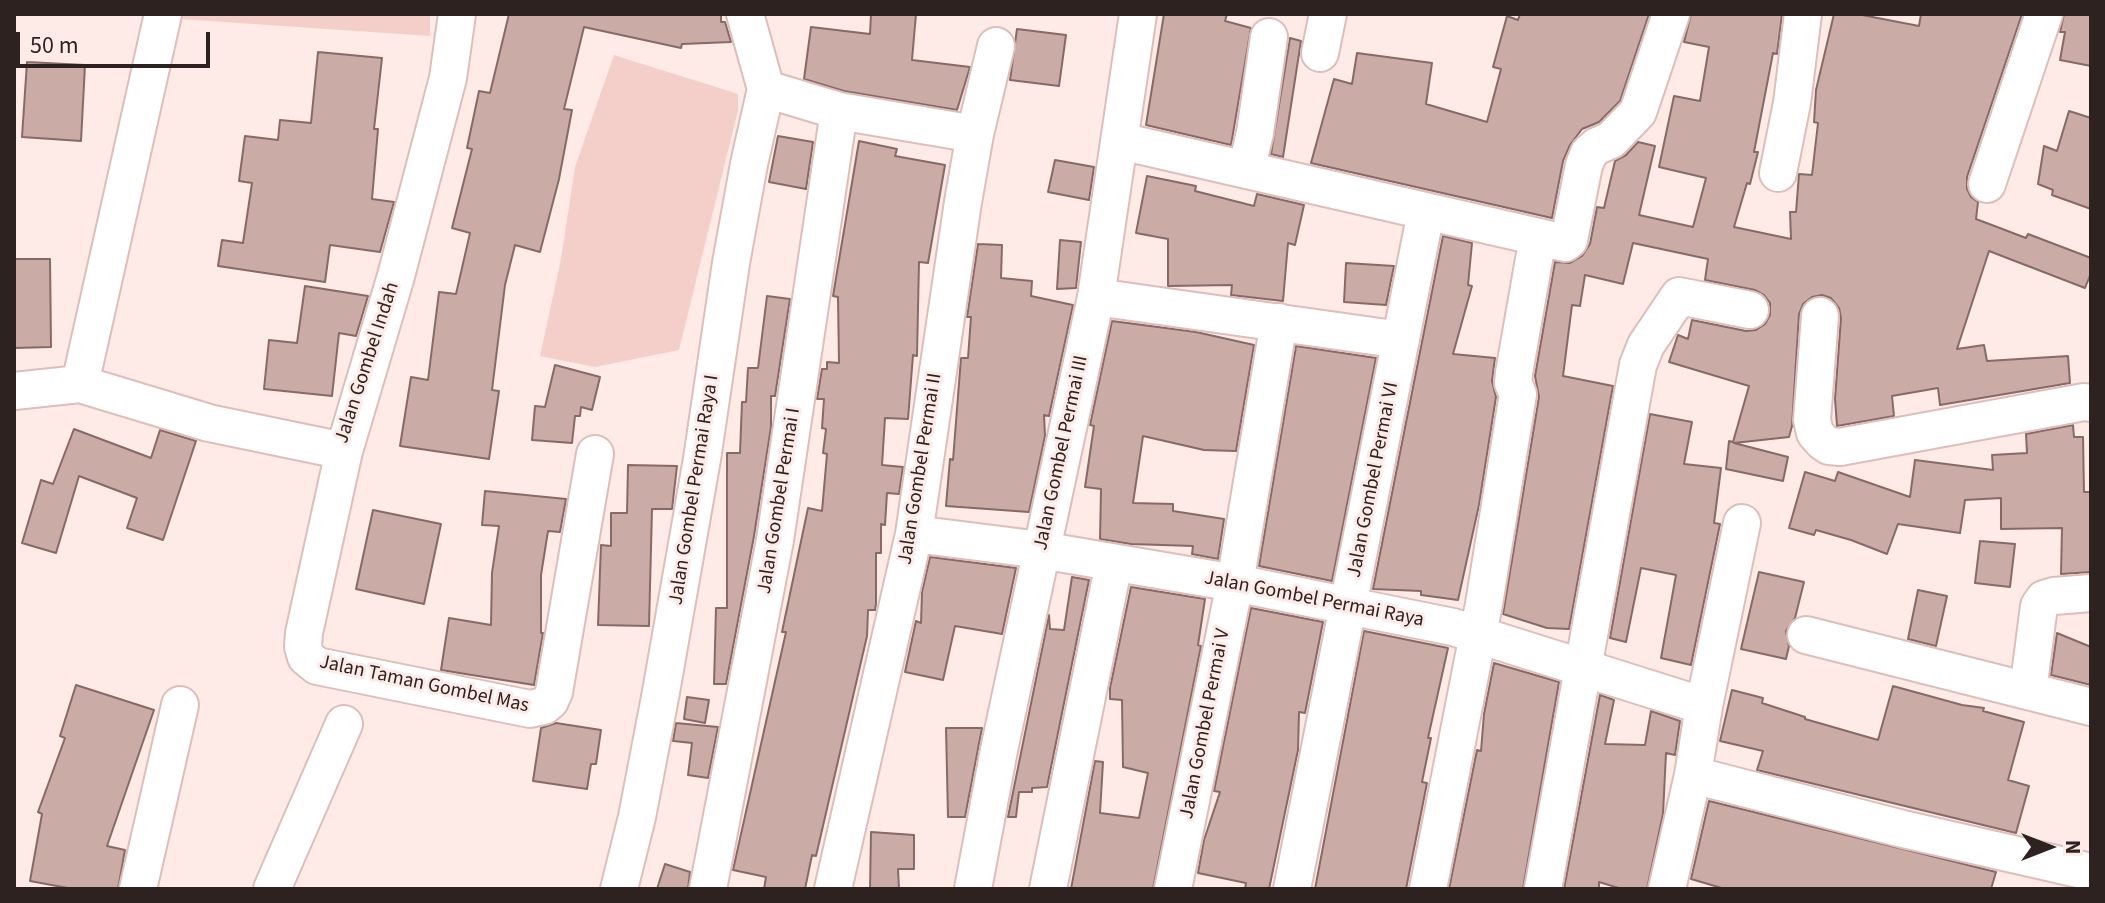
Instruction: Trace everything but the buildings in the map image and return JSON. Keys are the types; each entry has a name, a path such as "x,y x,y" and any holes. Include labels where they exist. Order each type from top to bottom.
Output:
{"street":[{"path":"80,384 163,14"},
{"name":"Jalan Gombel Indah","path":"14,391 80,384 209,423 344,451 396,276 448,78 457,14"},
{"path":"745,14 766,89 839,111 975,134"},
{"name":"Jalan Gombel Permai III","path":"973,889 1096,297 1138,14"},
{"path":"1320,53 1328,14"},
{"path":"1120,141 1567,242 1589,153 1611,140 1638,112 1671,14"},
{"path":"1778,173 1792,103 1803,14"},
{"path":"1987,184 2044,14"},
{"path":"1246,170 1255,133 1269,37"},
{"name":"Jalan Gombel Permai II","path":"833,889 914,534 934,386 975,134 996,46"},
{"name":"Jalan Gombel Permai Raya I","path":"619,889 637,817 661,692 702,459 731,263 766,89"},
{"name":"Jalan Gombel Permai I","path":"708,889 775,540 839,111"},
{"name":"Jalan Gombel Permai VI","path":"1292,889 1426,212"},
{"path":"1428,889 1478,633 1518,394 1513,383 1514,373 1538,237"},
{"path":"1543,889 1638,365 1646,345 1679,296 1750,310"},
{"path":"1096,297 1401,340"},
{"path":"1820,316 1812,420 1815,433 1829,446 1840,447 2089,396"},
{"name":"Jalan Gombel Permai V","path":"1173,889 1235,583 1279,322"},
{"name":"Jalan Taman Gombel Mas","path":"344,451 304,633 306,657 317,666 530,709 544,706 554,692 595,454"},
{"path":"1667,889 1693,775 1742,523"},
{"name":"Jalan Gombel Permai Raya","path":"914,534 1041,550 1235,583 1478,633 1704,706"},
{"path":"1048,889 1114,563"},
{"path":"2028,691 2039,606 2044,599 2054,596 2091,593"},
{"path":"1806,635 2091,707"},
{"path":"138,889 180,705"},
{"path":"272,889 344,724"},
{"path":"1693,775 1903,829 2091,872"}],"shaded area":[{"path":"180,14 430,14 430,36 180,19"},
{"path":"614,55 738,94 738,110 679,350 595,367 540,356 561,259 575,167"}]}
